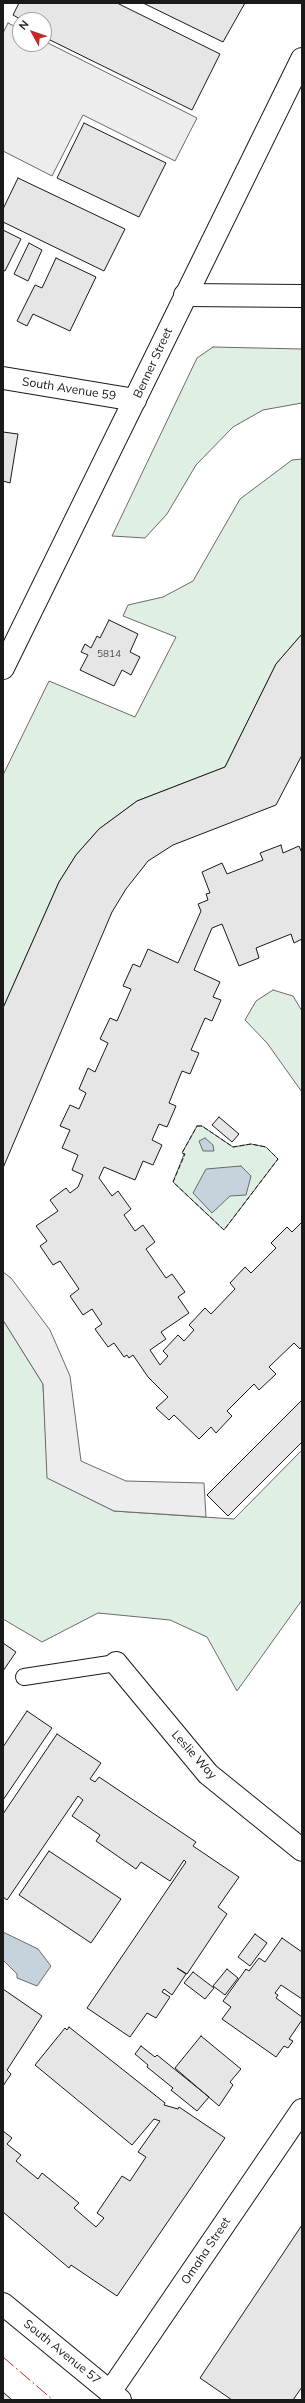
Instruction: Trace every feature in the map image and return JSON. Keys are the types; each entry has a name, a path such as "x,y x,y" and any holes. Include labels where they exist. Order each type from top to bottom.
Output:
{"street":[{"name":"Benner Street","path":"3,668 302,59"},
{"path":"185,295 302,296"},
{"name":"South Avenue 59","path":"3,378 135,400"},
{"name":"Leslie Way","path":"116,1663 208,1774 302,1850"},
{"name":"Omaha Street","path":"115,2396 302,2110"},
{"name":"South Avenue 57","path":"3,2304 115,2396"}],"lane":[{"path":"24,1677 116,1663"}],"green space":[{"path":"213,347 302,349 302,403 263,410 233,427 196,465 167,514 145,538 112,536 197,358"},
{"path":"302,459 302,634 276,664 225,767 137,801 99,829 76,855 59,882 3,1008 3,775 49,681 135,717 176,637 123,616 128,605 163,597 193,581 240,499 292,460"},
{"path":"273,990 293,996 302,1011 302,1092 267,1043 245,1020 256,1001"},
{"path":"197,1126 202,1126 233,1147 251,1144 266,1147 278,1159 224,1230 173,1182 184,1154 182,1153"},
{"path":"3,1320 43,1384 48,1478 114,1511 234,1519 302,1450 302,1600 237,1691 207,1637 170,1620 98,1613 42,1642 3,1619"}],"shaded area":[{"path":"8,23 12,25 12,52 52,52 52,45 197,118 175,161 83,115 52,176 3,151 3,33"},
{"path":"205,1138 213,1145 214,1151 203,1151 199,1141"},
{"path":"241,1166 251,1176 246,1195 230,1196 212,1213 193,1193 206,1169"},
{"path":"3,1272 11,1278 50,1330 70,1376 81,1461 126,1481 204,1483 206,1517 114,1511 47,1478 43,1384 3,1320"},
{"path":"3,1932 38,1949 51,1966 37,1986 17,1978 17,1974 3,1960"}],"building":[{"path":"19,3 117,3 220,54 192,110 52,41 52,12 14,12"},
{"path":"143,3 245,3 223,42"},
{"path":"84,123 166,163 139,217 57,178"},
{"path":"18,178 125,229 104,271 3,222 3,209"},
{"path":"3,230 21,239 5,271 3,270"},
{"path":"29,243 42,250 28,281 14,274"},
{"path":"56,258 96,277 70,331 33,314 27,326 17,321 35,285 42,288"},
{"path":"3,432 18,434 10,483 3,481"},
{"path":"109,620 138,634 130,652 140,657 131,675 122,670 114,686 80,670 88,655 81,652 85,644 91,648 97,636 100,638"},
{"path":"302,634 302,755 276,805 173,845 148,861 126,889 112,912 3,1168 3,1008 59,882 76,855 99,829 137,801 225,767 276,664"},
{"path":"281,845 283,853 299,846 302,853 302,939 294,943 291,934 256,948 259,958 239,966 222,924 212,928 194,970 220,982 213,997 221,1000 212,1021 205,1018 191,1050 199,1053 190,1074 182,1071 169,1103 176,1106 167,1127 159,1124 152,1140 162,1145 153,1165 143,1161 135,1180 104,1167 99,1178 112,1196 118,1191 131,1209 124,1215 135,1231 143,1225 155,1242 146,1249 166,1278 172,1274 185,1292 178,1297 189,1313 161,1332 166,1339 150,1350 160,1365 168,1356 163,1351 178,1335 184,1341 194,1330 189,1325 205,1308 211,1314 235,1289 230,1283 245,1267 251,1273 276,1248 271,1243 287,1227 292,1232 302,1222 302,1346 300,1349 294,1343 269,1367 276,1374 259,1390 254,1384 227,1411 232,1416 216,1433 211,1427 199,1439 174,1415 169,1420 156,1408 168,1397 148,1377 133,1355 129,1358 127,1355 124,1357 114,1343 108,1347 95,1329 102,1324 92,1309 83,1315 70,1296 79,1289 60,1261 53,1265 40,1246 47,1241 36,1226 58,1211 50,1200 66,1188 70,1193 78,1187 83,1175 72,1170 78,1155 62,1148 70,1130 60,1126 70,1105 79,1109 86,1093 79,1089 88,1068 95,1072 108,1043 100,1039 110,1018 117,1021 131,989 123,986 133,964 140,967 148,949 178,963 201,911 198,904 208,900 206,894 210,893 202,872 222,863 227,874 263,860 260,853"},
{"path":"219,1117 239,1134 232,1142 212,1125"},
{"path":"302,1400 302,1442 228,1516 207,1495"},
{"path":"3,1643 16,1652 3,1671"},
{"path":"27,1711 52,1728 3,1800 3,1747"},
{"path":"57,1734 101,1763 90,1779 95,1782 99,1777 196,1842 193,1846 239,1877 218,1907 227,1914 187,1974 177,1968 186,1974 172,1995 164,1989 162,1992 170,1997 156,2018 147,2013 130,2037 87,2008 186,1862 184,1860 170,1881 141,1862 136,1869 96,1841 100,1835 72,1816 83,1800 78,1796 7,1900 3,1897 3,1814"},
{"path":"49,1851 121,1899 91,1943 19,1895"},
{"path":"255,1934 267,1943 250,1966 238,1957"},
{"path":"282,1938 302,1952 302,1999 281,1985 275,1993 278,1995 276,1998 302,2017 302,2020 289,2039 293,2041 288,2048 284,2046 276,2057 222,2019 231,2007 223,2001 246,1969 249,1971 259,1958 265,1962"},
{"path":"227,1969 238,1978 225,1995 213,1986"},
{"path":"193,1972 214,1988 205,1999 184,1983"},
{"path":"3,1989 42,2016 7,2070 11,2074 3,2086"},
{"path":"69,2027 165,2103 164,2105 178,2109 179,2107 225,2138 117,2296 71,2265 69,2268 3,2212 3,2131 12,2138 7,2144 21,2155 16,2161 38,2179 42,2173 79,2203 74,2208 96,2227 104,2218 97,2213 122,2176 130,2181 146,2157 138,2152 160,2121 154,2119 132,2145 35,2065 65,2028 67,2030"},
{"path":"201,2036 241,2069 230,2082 233,2085 219,2106 175,2068"},
{"path":"141,2046 155,2057 157,2055 209,2097 197,2111 171,2090 173,2088 147,2067 148,2065 135,2054"},
{"path":"302,2225 302,2387 293,2400 232,2400 200,2378"},
{"path":"3,2392 12,2400 3,2400"}],"fence":[{"path":"197,1126 202,1126 233,1147 251,1144 266,1147 278,1159 224,1230 173,1182 185,1154 182,1153 197,1126"}],"power":[{"path":"3,2357 53,2400"}]}
